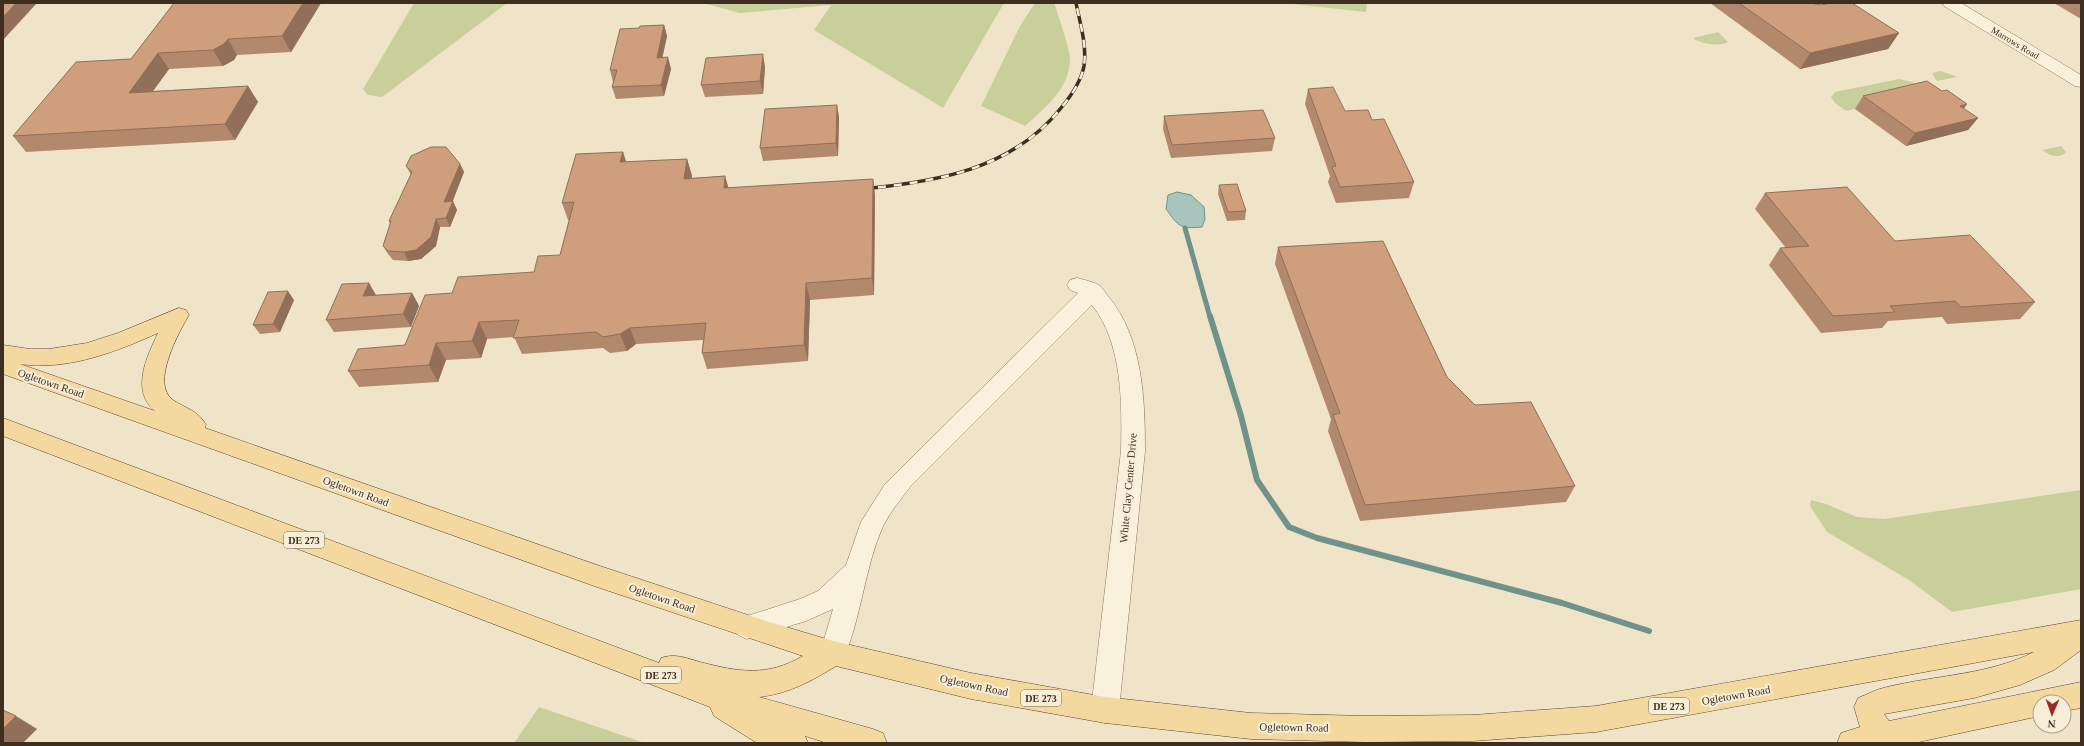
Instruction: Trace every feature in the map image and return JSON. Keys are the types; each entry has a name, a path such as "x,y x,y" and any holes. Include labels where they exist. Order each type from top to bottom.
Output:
{"main road":[{"path":"3,353 31,357 71,353 133,336 179,315 163,342 155,365 154,390 160,403 189,418 209,438"},
{"name":"Ogletown Road","path":"3,366 597,576 747,627 833,653 971,686 1105,710 1251,726 1366,729 1473,728 1596,719 2081,633"},
{"name":"DE 273","path":"3,427 688,686 740,704 873,743"},
{"path":"1883,736 1872,722 1868,707 1886,700 1974,685 2020,673 2044,661 2081,633"},
{"path":"582,645 741,684 763,685 785,679 833,653"},
{"path":"688,686 770,736 794,743"},
{"path":"2067,694 2081,686"},
{"path":"1851,743 2032,705"}],"street":[{"name":"Marrows Road","path":"1950,3 2081,82"},
{"name":"White Clay Center Drive","path":"857,571 863,544 872,521 886,499 902,480 1085,288 1114,320 1122,345 1134,414 1133,451 1105,710"},
{"path":"747,627 806,609 827,599 857,571"},
{"path":"833,653 857,571"}],"green space":[{"path":"414,3 507,3 382,97 368,95 363,89"},
{"path":"703,3 1004,3 943,108 814,30 831,5 740,13"},
{"path":"1035,3 1054,3 1066,39 1070,59 1066,79 1055,97 1025,126 981,106 1020,26"},
{"path":"1283,3 1367,3 1366,12"},
{"path":"1718,32 1728,42 1724,44 1710,44 1693,38"},
{"path":"1941,71 1957,77 1937,81 1932,73"},
{"path":"1899,79 1912,82 1935,98 1918,93 1846,111 1835,103 1831,97 1835,92"},
{"path":"2061,146 2066,152 2060,156 2048,154 2042,150"},
{"path":"2081,490 2081,589 1952,612 1909,580 1827,532 1810,506 1811,500 1826,504 1857,517 1884,519"},
{"path":"539,707 645,743 514,743"}],"water":[{"path":"1177,192 1191,195 1204,207 1205,219 1202,227 1189,228 1181,226 1174,220 1166,209 1168,195"}],"building":[{"path":"3,3 16,3 3,17"},
{"path":"174,3 303,3 282,36 228,39 224,44 213,50 158,53 129,93 248,86 225,124 13,136 76,62 131,59"},
{"path":"1739,3 1810,3 1821,5 1831,3 1852,3 1899,33 1810,53"},
{"path":"664,25 657,58 668,57 661,85 612,87 617,70 610,70 620,29"},
{"path":"763,54 760,81 701,85 706,58"},
{"path":"1927,81 1942,91 1947,90 1967,104 1960,106 1978,118 1915,133 1863,96"},
{"path":"1333,87 1345,111 1368,110 1372,120 1384,119 1414,182 1340,187 1332,167 1336,166 1308,89"},
{"path":"837,105 836,143 760,148 765,109"},
{"path":"1263,110 1275,138 1172,145 1164,116"},
{"path":"431,147 446,147 460,164 444,202 453,201 446,218 436,219 431,237 416,250 404,252 388,251 383,246 391,221 389,221 412,172 406,166 411,156"},
{"path":"623,152 620,162 687,159 684,179 725,176 724,188 873,179 872,278 806,283 804,345 702,353 706,323 630,328 620,334 603,337 596,332 513,338 519,320 479,322 472,341 436,343 429,365 348,371 358,349 405,345 425,295 452,293 458,277 534,272 538,256 560,255 574,202 562,203 576,154"},
{"path":"1237,184 1246,211 1228,212 1219,185"},
{"path":"1847,187 1895,241 1970,235 2035,302 1961,307 1955,301 1890,306 1895,312 1833,316 1780,248 1809,246 1765,193"},
{"path":"1383,241 1447,377 1475,405 1531,402 1575,486 1365,505 1333,415 1340,413 1278,247"},
{"path":"369,283 363,296 412,293 403,314 326,320 342,284"},
{"path":"288,291 273,324 253,325 268,292"},
{"path":"3,710 16,716 3,729"}],"waterway":[{"path":"1185,228 1210,317"},
{"path":"1210,316 1241,416 1257,480 1289,527 1317,538 1562,603 1649,631"}],"railway":[{"path":"862,189 917,182 944,177 970,169 996,159 1020,146 1041,129 1068,99 1083,72 1085,50 1076,3"}]}
